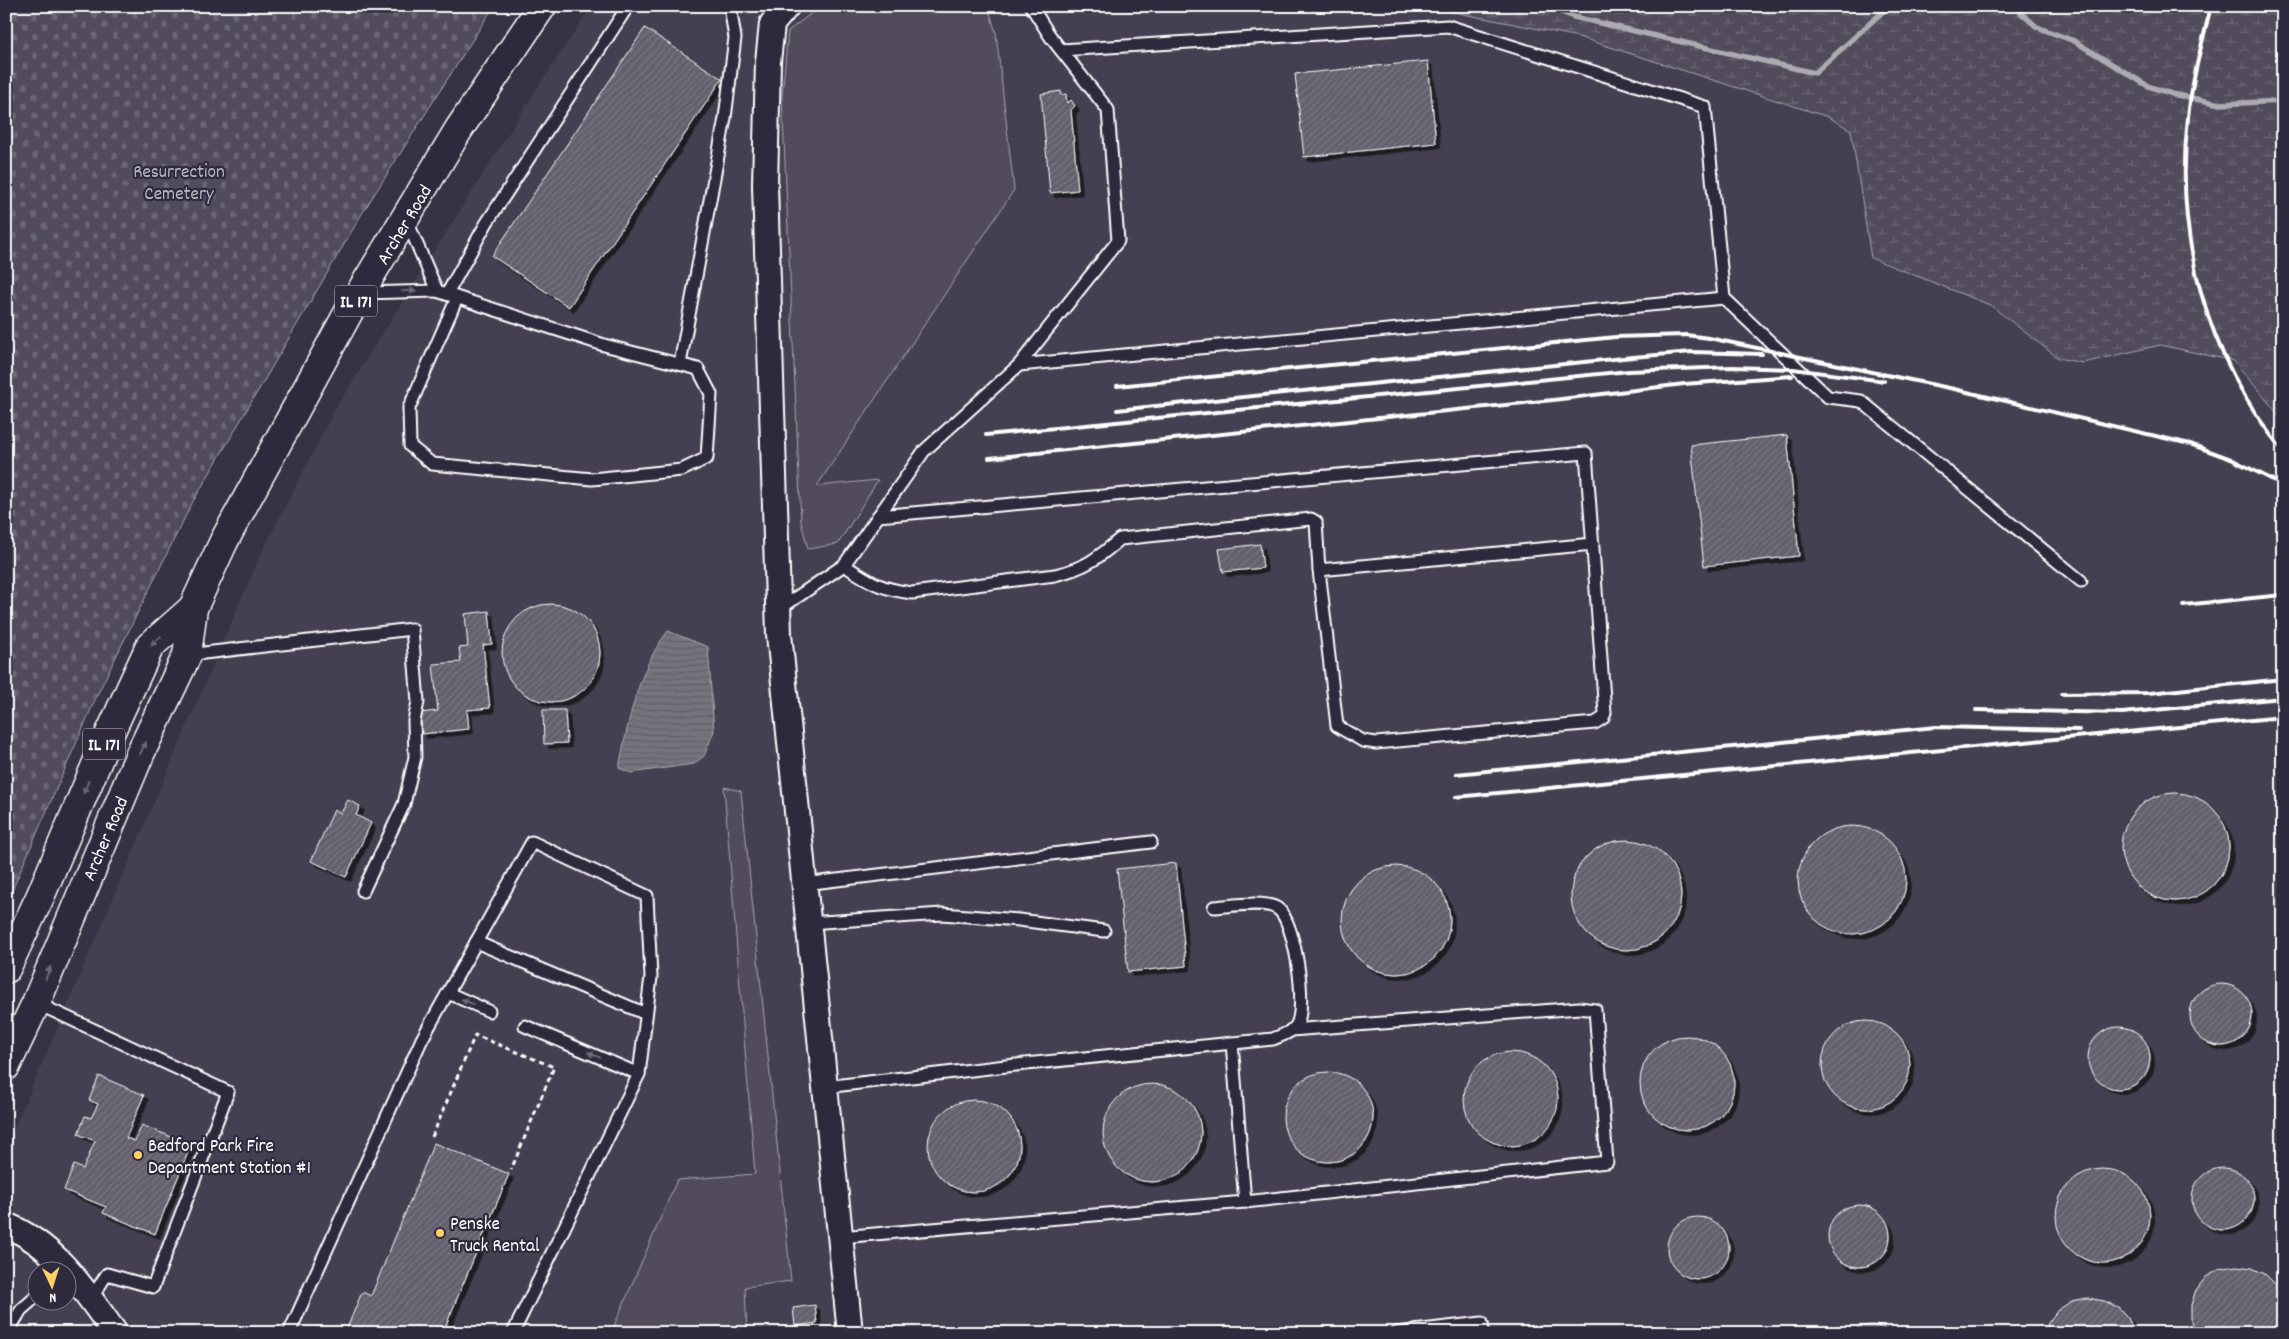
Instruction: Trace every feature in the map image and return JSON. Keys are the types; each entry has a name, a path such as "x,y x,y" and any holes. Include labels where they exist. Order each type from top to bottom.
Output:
{"main road":[{"name":"Archer Road","path":"6,1066 36,1004 105,835 186,655 193,608 224,541 360,293 460,129 542,6"},
{"name":"Archer Road","path":"6,969 40,897 104,746 150,646 193,608"}],"street":[{"path":"787,6 772,24 768,62 766,185 778,610 850,1333"},
{"path":"6,1225 21,1231 50,1251 60,1262"},
{"path":"78,1283 115,1333"}],"lane":[{"path":"360,293 409,290 447,294 604,346 698,368 711,394 707,458 682,470 592,479 432,464 410,446 409,408 447,294 486,224 628,6"},
{"path":"680,364 725,118 735,38 730,6"},
{"path":"778,610 844,565 924,451 1019,365 1118,241 1108,110 1061,50 1031,6"},
{"path":"1061,50 1448,26 1705,107 1724,298 1828,397 1861,401 2081,582"},
{"path":"406,219 447,294"},
{"path":"1019,365 1724,298"},
{"path":"844,565 876,586 888,590 912,593 1055,575 1078,569 1102,555 1120,539 1311,519 1316,522 1319,570 1338,726 1363,741 1386,742 1595,723 1603,718 1605,713 1586,453 878,516"},
{"path":"1319,570 1593,544"},
{"path":"186,655 412,629 418,702 414,721 415,757 404,804 363,891"},
{"path":"289,1333 422,1039 532,842 647,896 651,977 639,1074 513,1333"},
{"path":"804,884 1151,842"},
{"path":"825,1087 1273,1038 1291,1030 1296,1026 1302,1004 1293,937 1285,915 1277,908 1256,904 1214,907"},
{"path":"808,923 942,914 1019,920 1104,931"},
{"path":"476,942 646,1014"},
{"path":"448,993 489,1011"},
{"path":"36,1004 228,1092 153,1287 107,1274 91,1299"},
{"path":"840,1237 1245,1202 1607,1162 1595,1010 1579,1008 1291,1030"},
{"path":"525,1026 639,1074"},
{"path":"1232,1043 1245,1202"},
{"path":"7,1333 21,1310 28,1304"},
{"path":"1396,1333 1482,1323 1483,1333"}],"path":[{"path":"432,1138 476,1035 554,1067 511,1170"}],"shaded area":[{"path":"592,6 2283,6 2283,1333 6,1333 6,1148 259,558 334,411 534,93"},
{"path":"668,631 708,647 714,731 704,756 694,764 631,773 619,768 626,733 636,696 649,662"}],"green space":[{"name":"Resurrection Cemetery","path":"6,6 494,6 363,212 191,505 99,691 6,904"},
{"path":"821,6 988,6 996,33 1014,190 817,486 878,480 838,544 808,549 801,522 782,96 788,31"},
{"path":"1423,6 2283,6 2283,420 2234,361 2160,345 2083,363 2058,358 1990,305 1871,258 1851,130 1828,117 1579,37"},
{"path":"724,787 741,791 791,1281 745,1287 747,1333 611,1333 677,1180 755,1174"}],"building":[{"path":"645,28 722,79 569,307 492,256"},
{"path":"1428,61 1436,143 1304,157 1295,74"},
{"path":"1061,91 1061,95 1066,94 1067,103 1071,100 1075,106 1071,110 1078,190 1050,193 1041,94"},
{"path":"1787,435 1799,556 1704,566 1691,445"},
{"path":"1260,544 1263,568 1223,572 1219,549"},
{"path":"551,604 570,608 585,619 596,634 600,653 596,672 585,687 570,698 551,702 532,698 517,687 506,672 502,653 506,634 517,619 532,608"},
{"path":"489,611 492,644 483,645 490,708 467,710 469,729 422,734 420,713 438,711 433,664 461,662 459,648 468,647 465,614"},
{"path":"543,710 565,710 567,743 544,744"},
{"path":"2175,793 2196,797 2213,809 2225,826 2229,847 2225,868 2213,885 2196,897 2175,901 2154,897 2137,885 2125,868 2121,847 2125,826 2137,809 2154,797"},
{"path":"348,800 360,806 356,815 371,823 346,877 311,861 334,810 341,813"},
{"path":"1852,826 1873,830 1890,842 1902,859 1906,880 1902,901 1890,918 1873,930 1852,934 1831,930 1814,918 1802,901 1798,880 1802,859 1814,842 1831,830"},
{"path":"1626,840 1647,844 1665,856 1677,874 1681,895 1677,916 1665,934 1647,946 1626,950 1605,946 1587,934 1575,916 1571,895 1575,874 1587,856 1605,844"},
{"path":"1176,863 1186,966 1128,972 1117,869"},
{"path":"1396,866 1417,870 1434,882 1446,899 1450,920 1446,941 1434,958 1417,970 1396,974 1375,970 1358,958 1346,941 1342,920 1346,899 1358,882 1375,870"},
{"path":"2221,984 2233,986 2243,993 2250,1003 2252,1015 2250,1027 2243,1037 2233,1044 2221,1046 2209,1044 2199,1037 2192,1027 2190,1015 2192,1003 2199,993 2209,986"},
{"path":"1866,1021 1883,1024 1891,1028 1903,1040 1907,1048 1910,1065 1907,1082 1903,1090 1891,1102 1883,1106 1866,1109 1849,1106 1841,1102 1829,1090 1825,1082 1822,1065 1825,1048 1829,1040 1841,1028 1849,1024"},
{"path":"2113,1027 2125,1027 2141,1036 2148,1046 2150,1058 2148,1070 2141,1080 2125,1089 2113,1089 2102,1084 2093,1075 2088,1064 2088,1052 2093,1041 2102,1032"},
{"path":"1687,1036 1705,1040 1720,1050 1730,1065 1734,1083 1730,1101 1720,1116 1705,1126 1687,1130 1669,1126 1654,1116 1644,1101 1640,1083 1644,1065 1654,1050 1669,1040"},
{"path":"1511,1052 1529,1056 1544,1066 1554,1081 1558,1099 1554,1117 1544,1132 1529,1142 1511,1146 1493,1142 1478,1132 1468,1117 1464,1099 1468,1081 1478,1066 1493,1056"},
{"path":"1328,1072 1345,1075 1360,1085 1370,1100 1373,1117 1370,1134 1360,1149 1345,1159 1328,1162 1311,1159 1296,1149 1286,1134 1283,1117 1286,1100 1296,1085 1311,1075"},
{"name":"Bedford Park Fire Department Station #1","path":"99,1076 144,1095 126,1138 135,1141 142,1125 191,1145 155,1234 103,1213 106,1207 64,1190 74,1165 83,1169 95,1141 78,1134 85,1116 91,1118 98,1104 89,1100"},
{"path":"1152,1084 1171,1088 1187,1098 1197,1114 1201,1133 1197,1152 1187,1168 1171,1178 1152,1182 1133,1178 1117,1168 1107,1152 1103,1133 1107,1114 1117,1098 1133,1088"},
{"path":"974,1100 992,1104 1006,1114 1016,1128 1020,1146 1016,1164 1006,1178 992,1188 974,1192 956,1188 942,1178 932,1164 928,1146 932,1128 942,1114 956,1104"},
{"name":"Penske Truck Rental","path":"434,1143 509,1174 446,1325 448,1326 446,1333 345,1333 362,1292 371,1296"},
{"path":"2223,1168 2235,1170 2245,1177 2252,1187 2254,1199 2252,1211 2245,1221 2235,1228 2223,1230 2211,1228 2201,1221 2194,1211 2192,1199 2194,1187 2201,1177 2211,1170"},
{"path":"2103,1169 2121,1173 2136,1183 2146,1198 2150,1216 2146,1234 2136,1249 2121,1259 2103,1263 2085,1259 2070,1249 2060,1234 2056,1216 2060,1198 2070,1183 2085,1173"},
{"path":"1859,1205 1871,1207 1881,1214 1888,1224 1890,1236 1888,1248 1881,1258 1871,1265 1859,1267 1847,1265 1837,1258 1830,1248 1828,1236 1830,1224 1837,1214 1847,1207"},
{"path":"1698,1217 1710,1219 1720,1226 1727,1236 1729,1248 1727,1260 1720,1270 1710,1277 1698,1279 1686,1277 1676,1270 1669,1260 1667,1248 1669,1236 1676,1226 1686,1219"},
{"path":"2236,1266 2252,1268 2265,1274 2276,1285 2283,1299 2283,1326 2280,1333 2195,1333 2191,1321 2191,1305 2196,1290 2206,1277 2220,1269"},
{"path":"2088,1298 2104,1301 2118,1307 2128,1318 2135,1333 2045,1333 2048,1323 2058,1310 2072,1301"},
{"path":"815,1305 817,1323 795,1326 793,1308"},
{"path":"1872,1325 1882,1327 1891,1333 1850,1333 1861,1326"}],"waterway":[{"path":"1546,6 1574,17 1815,73 1889,6"},
{"path":"2017,6 2022,14 2037,27 2074,41 2148,86 2172,94 2220,104 2283,101"}],"railway":[{"path":"2211,6 2195,75 2188,117 2185,162 2186,207 2192,251 2201,294 2215,335 2234,376 2256,414 2283,451"},
{"path":"1117,386 1616,337 1686,335 1709,338 1954,389 2190,444 2231,459 2283,485"},
{"path":"1117,410 1633,357 1692,352 1762,354"},
{"path":"986,435 1629,371 1732,367 1793,369 1884,381"},
{"path":"989,458 1553,400 1684,384 1792,376"},
{"path":"2183,605 2283,595"},
{"path":"2061,694 2149,693 2283,679"},
{"path":"1976,710 2122,713 2283,698"},
{"path":"1456,797 2283,717"},
{"path":"1456,774 1936,727 2079,730"}],"place":[{"name":"Bedford Park Fire Department Station #1","path":"138,1155"},
{"name":"Penske Truck Rental","path":"440,1233"}]}
